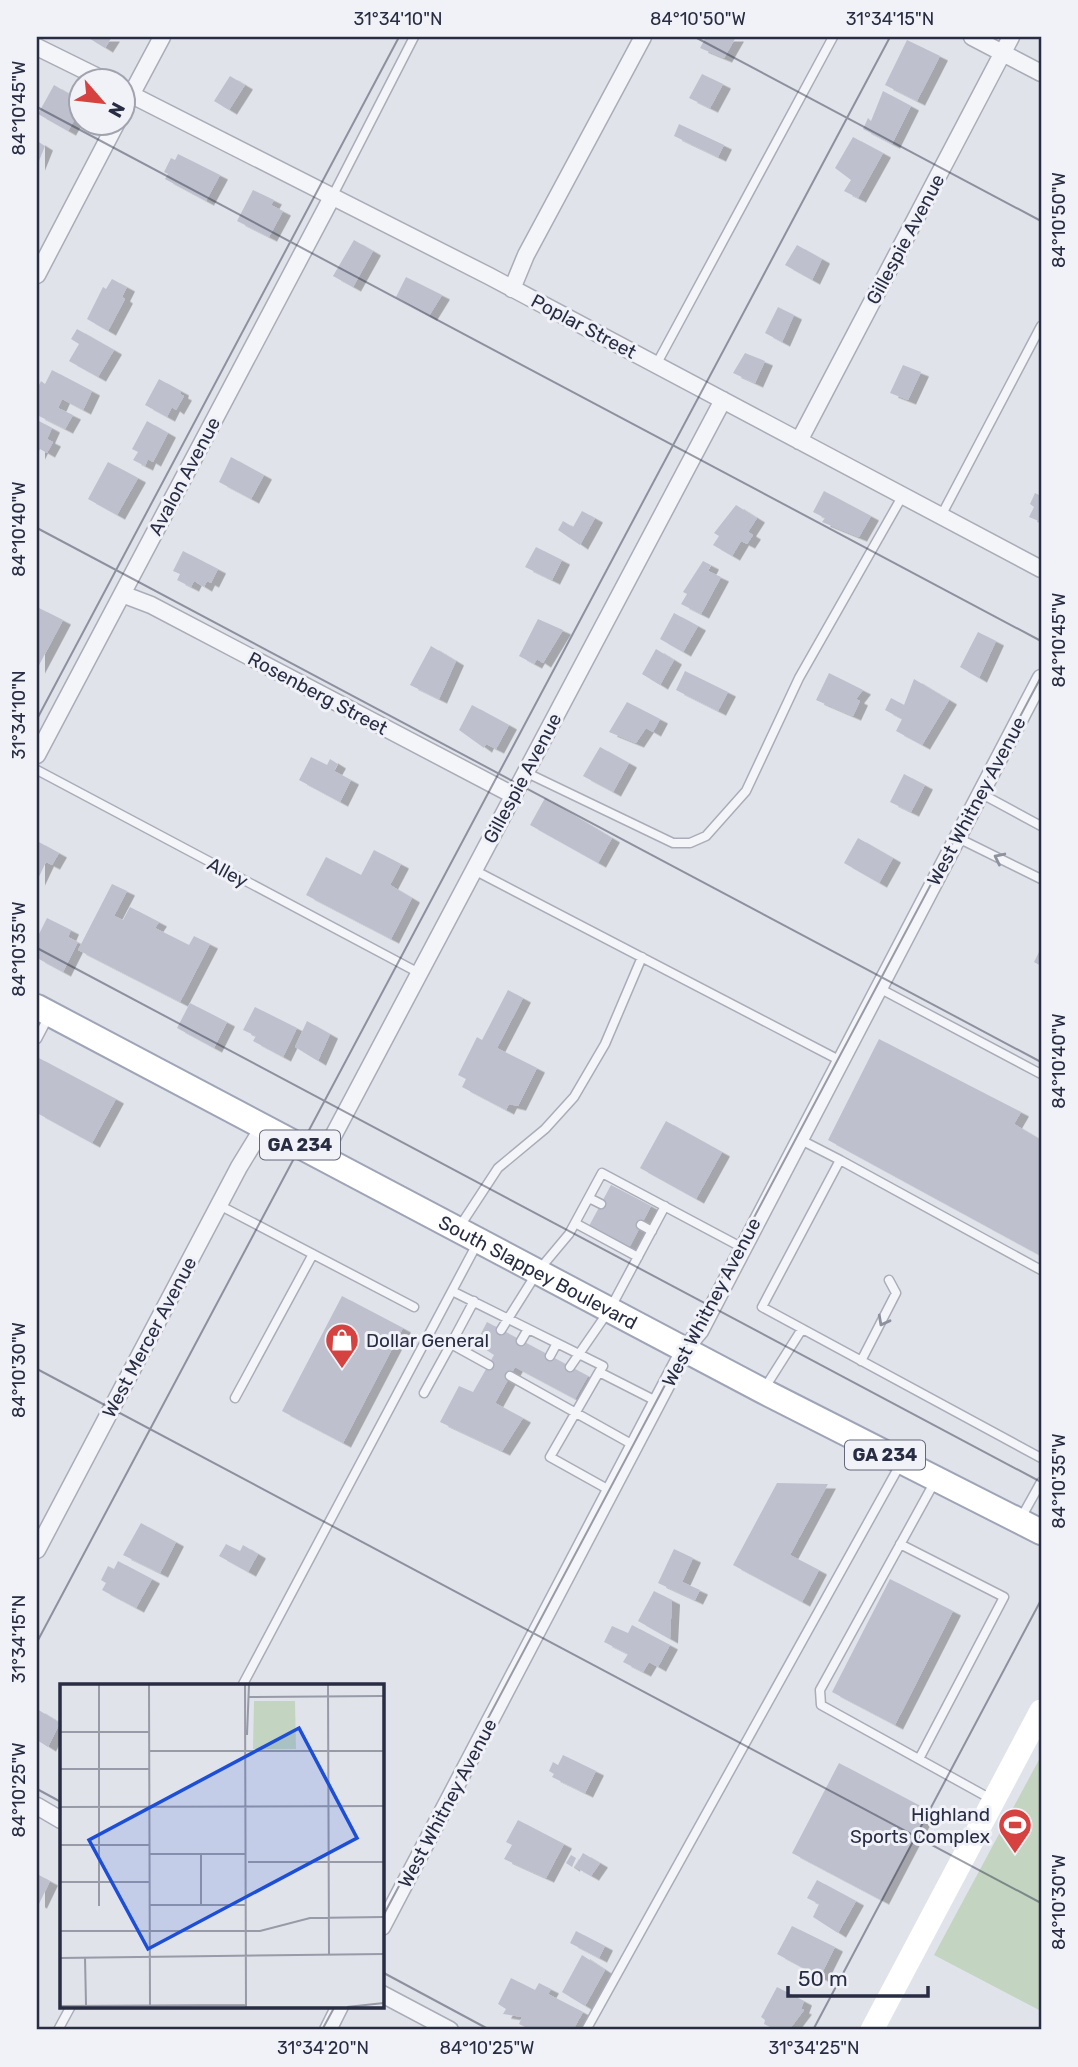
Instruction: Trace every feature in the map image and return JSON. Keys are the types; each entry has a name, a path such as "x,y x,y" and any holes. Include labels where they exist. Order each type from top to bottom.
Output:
{"main road":[{"name":"South Slappey Boulevard","path":"43,1010 763,1391 901,1463 1031,1526"}],"street":[{"path":"136,78 162,37"},
{"path":"512,289 526,255 643,37"},
{"path":"972,37 1041,74"},
{"name":"Gillespie Avenue","path":"799,440 1011,37"},
{"path":"37,47 76,66"},
{"name":"Poplar Street","path":"136,97 512,289 1041,569"},
{"path":"37,275 110,136"},
{"name":"Avalon Avenue","path":"37,755 331,197"},
{"name":"Gillespie Avenue","path":"322,1157 723,400"},
{"name":"Rosenberg Street","path":"122,594 150,605 513,795"},
{"name":"West Whitney Avenue","path":"383,1925 685,1349 700,1331 741,1247 1041,678"},
{"name":"West Mercer Avenue","path":"37,1550 219,1205 264,1126"},
{"path":"872,2030 1041,1711"},
{"path":"37,1806 60,1819"},
{"path":"383,1995 450,2030"},
{"path":"328,2030 339,2008"}],"lane":[{"path":"331,197 414,37"},
{"path":"656,365 833,37"},
{"path":"941,516 1041,326"},
{"path":"525,772 673,843 690,842 706,836 746,791 799,677 903,495"},
{"name":"Alley","path":"37,770 419,973"},
{"path":"979,793 1041,827"},
{"path":"956,837 1041,879"},
{"path":"474,870 839,1060"},
{"path":"243,1684 452,1290 469,1234 498,1168 545,1129 574,1097 605,1044 642,957"},
{"path":"877,987 1041,1074"},
{"path":"37,1039 43,1010"},
{"path":"798,1138 1041,1270"},
{"path":"840,1160 762,1307 1041,1458"},
{"path":"501,1330 538,1271 575,1223 602,1173 741,1247"},
{"path":"589,1198 601,1204"},
{"path":"219,1205 414,1307"},
{"path":"570,1367 610,1309 665,1206"},
{"path":"575,1223 638,1257"},
{"path":"641,1225 652,1231"},
{"path":"234,1398 313,1254"},
{"path":"861,1361 896,1293 889,1280"},
{"path":"452,1290 603,1366 550,1457 611,1491"},
{"path":"424,1393 474,1301"},
{"path":"521,1341 528,1329"},
{"path":"763,1391 803,1329"},
{"path":"550,1356 557,1343"},
{"path":"451,1344 486,1364 489,1352"},
{"path":"599,1373 658,1402"},
{"path":"510,1376 635,1446"},
{"path":"532,1389 538,1379"},
{"path":"552,1400 558,1390"},
{"path":"586,2030 901,1463"},
{"path":"936,1480 820,1690 821,1705 994,1801"},
{"path":"1031,1526 1041,1482"},
{"path":"900,1544 1004,1597 919,1759"},
{"path":"58,2030 70,2008"}],"green space":[{"name":"Highland Sports Complex","path":"1041,1756 1041,2011 934,1955"}],"building":[{"path":"87,37 112,37 105,48"},
{"path":"706,37 736,37 724,58 700,48"},
{"path":"907,40 940,56 917,101 885,85"},
{"path":"702,74 723,84 710,108 689,98"},
{"path":"230,76 245,85 229,110 214,101"},
{"path":"54,85 66,92 66,130 38,114"},
{"path":"883,91 911,106 892,144 863,129 868,118 871,121"},
{"path":"679,124 724,145 718,157 674,136"},
{"path":"853,137 883,153 858,198 844,191 851,180 835,168"},
{"path":"37,141 45,146 37,166"},
{"path":"178,154 220,175 206,201 165,179 168,174 164,172 171,158 175,160"},
{"path":"253,190 274,200 271,205 283,211 269,237 237,221"},
{"path":"354,240 373,251 353,287 333,276"},
{"path":"797,245 822,259 812,280 785,265"},
{"path":"406,277 442,295 429,316 396,297"},
{"path":"112,279 127,287 122,297 125,299 108,331 87,319 103,287 106,289"},
{"path":"778,307 794,315 782,342 765,333"},
{"path":"77,329 114,350 98,377 69,361 79,344 71,339"},
{"path":"745,353 765,361 755,383 733,373"},
{"path":"903,365 921,372 908,400 890,393"},
{"path":"52,370 92,391 83,410 62,399 58,408 73,415 65,429 37,415 37,389 41,381 45,384"},
{"path":"159,379 181,391 180,394 184,396 176,410 172,407 167,417 145,405"},
{"path":"37,420 52,428 47,439 53,442 47,453 40,449 37,455"},
{"path":"147,421 168,433 153,462 148,459 145,466 133,460 138,452 132,449"},
{"path":"231,457 264,475 251,499 219,482"},
{"path":"108,462 138,478 117,515 88,499"},
{"path":"824,491 871,516 859,537 822,522 825,518 813,512"},
{"path":"1035,493 1041,496 1041,522 1029,517 1034,507 1030,504"},
{"path":"736,505 757,518 748,532 753,535 747,544 741,541 732,556 713,545 719,536 714,533"},
{"path":"582,511 595,518 580,545 558,530 563,521 573,527"},
{"path":"536,547 562,560 552,580 525,567"},
{"path":"183,551 218,569 211,583 207,581 204,587 194,581 191,587 177,580 180,574 173,571"},
{"path":"703,561 711,565 708,571 721,577 701,614 681,604 687,594 683,592"},
{"path":"39,608 63,620 37,669 37,611"},
{"path":"674,613 698,626 683,652 660,639"},
{"path":"538,619 563,630 543,663 537,659 534,664 519,656"},
{"path":"978,632 996,641 979,678 960,667"},
{"path":"431,646 456,661 439,699 410,685"},
{"path":"656,649 674,660 660,685 642,674"},
{"path":"685,671 728,692 718,711 676,690"},
{"path":"829,673 863,690 856,699 860,701 853,716 816,700"},
{"path":"914,679 949,700 922,745 896,731 902,719 885,710 891,698 904,705"},
{"path":"627,702 660,719 653,732 646,728 636,743 609,732"},
{"path":"472,705 509,725 496,749 486,744 484,748 459,730"},
{"path":"600,747 629,763 613,792 583,776"},
{"path":"311,757 327,765 330,759 338,764 334,771 351,780 340,802 299,780"},
{"path":"904,774 925,785 911,812 890,802"},
{"path":"545,798 612,838 598,863 530,825"},
{"path":"858,838 893,858 879,883 844,863"},
{"path":"37,841 59,853 52,865 46,862 37,881"},
{"path":"374,850 401,864 390,885 412,898 391,939 306,895 326,857 361,875"},
{"path":"112,884 127,891 114,916 123,920 130,907 159,922 155,928 189,945 194,936 210,944 180,1002 78,950"},
{"path":"47,918 71,930 68,937 78,942 63,972 37,958 37,938"},
{"path":"1041,948 1041,966 1034,962"},
{"path":"508,990 523,998 497,1048 537,1068 518,1106 509,1104 506,1110 462,1087 466,1079 458,1075 477,1037 482,1040"},
{"path":"190,1003 227,1022 214,1048 177,1028"},
{"path":"255,1007 297,1028 283,1057 253,1041 256,1036 243,1030"},
{"path":"307,1021 330,1034 318,1061 295,1047"},
{"path":"879,1039 1021,1112 1014,1124 1041,1140 1041,1256 828,1140"},
{"path":"37,1057 116,1099 92,1143 37,1113"},
{"path":"666,1121 722,1152 696,1199 640,1168"},
{"path":"611,1185 651,1206 629,1248 589,1226"},
{"name":"Dollar General","path":"342,1296 403,1328 343,1443 282,1411"},
{"path":"487,1322 588,1376 575,1399 515,1367 495,1403 523,1418 502,1451 440,1422 459,1386 473,1392 494,1355 476,1343"},
{"path":"777,1483 828,1484 790,1555 819,1570 802,1602 733,1565"},
{"path":"141,1523 176,1542 160,1573 123,1555"},
{"path":"226,1544 240,1551 243,1545 258,1554 248,1572 219,1556"},
{"path":"674,1549 693,1558 682,1582 700,1590 695,1600 658,1583"},
{"path":"118,1561 152,1579 136,1608 102,1590 106,1583 101,1580 108,1566 114,1569"},
{"path":"890,1579 953,1611 895,1725 832,1692"},
{"path":"654,1591 672,1600 670,1639 638,1621"},
{"path":"632,1625 670,1645 658,1667 649,1662 643,1672 623,1662 628,1654 604,1642 612,1626 628,1633"},
{"path":"37,1709 60,1723 48,1747 37,1740"},
{"path":"563,1755 596,1771 585,1793 552,1777 554,1774 549,1771 553,1762 558,1765"},
{"path":"839,1763 928,1810 881,1900 792,1853"},
{"path":"518,1820 564,1844 546,1878 504,1859 512,1845 506,1842"},
{"path":"583,1853 600,1863 591,1876 575,1867"},
{"path":"571,1855 576,1858 572,1867 566,1863"},
{"path":"37,1874 50,1881 39,1904 37,1903"},
{"path":"817,1880 856,1901 838,1933 813,1917 819,1904 807,1898"},
{"path":"792,1926 835,1947 820,1977 777,1954"},
{"path":"576,1931 605,1946 599,1958 570,1943"},
{"path":"582,1955 605,1970 585,2006 562,1992"},
{"path":"511,1978 535,1990 539,1983 551,1989 548,1994 583,2012 573,2030 531,2030 519,2024 522,2017 503,2014 506,2009 498,2004"},
{"path":"777,1987 804,2001 801,2009 804,2010 789,2030 776,2030 764,2024 765,2020 761,2017"}],"place":[{"name":"Dollar General","path":"342,1370"},
{"name":"Highland Sports Complex","path":"1015,1855"}]}
